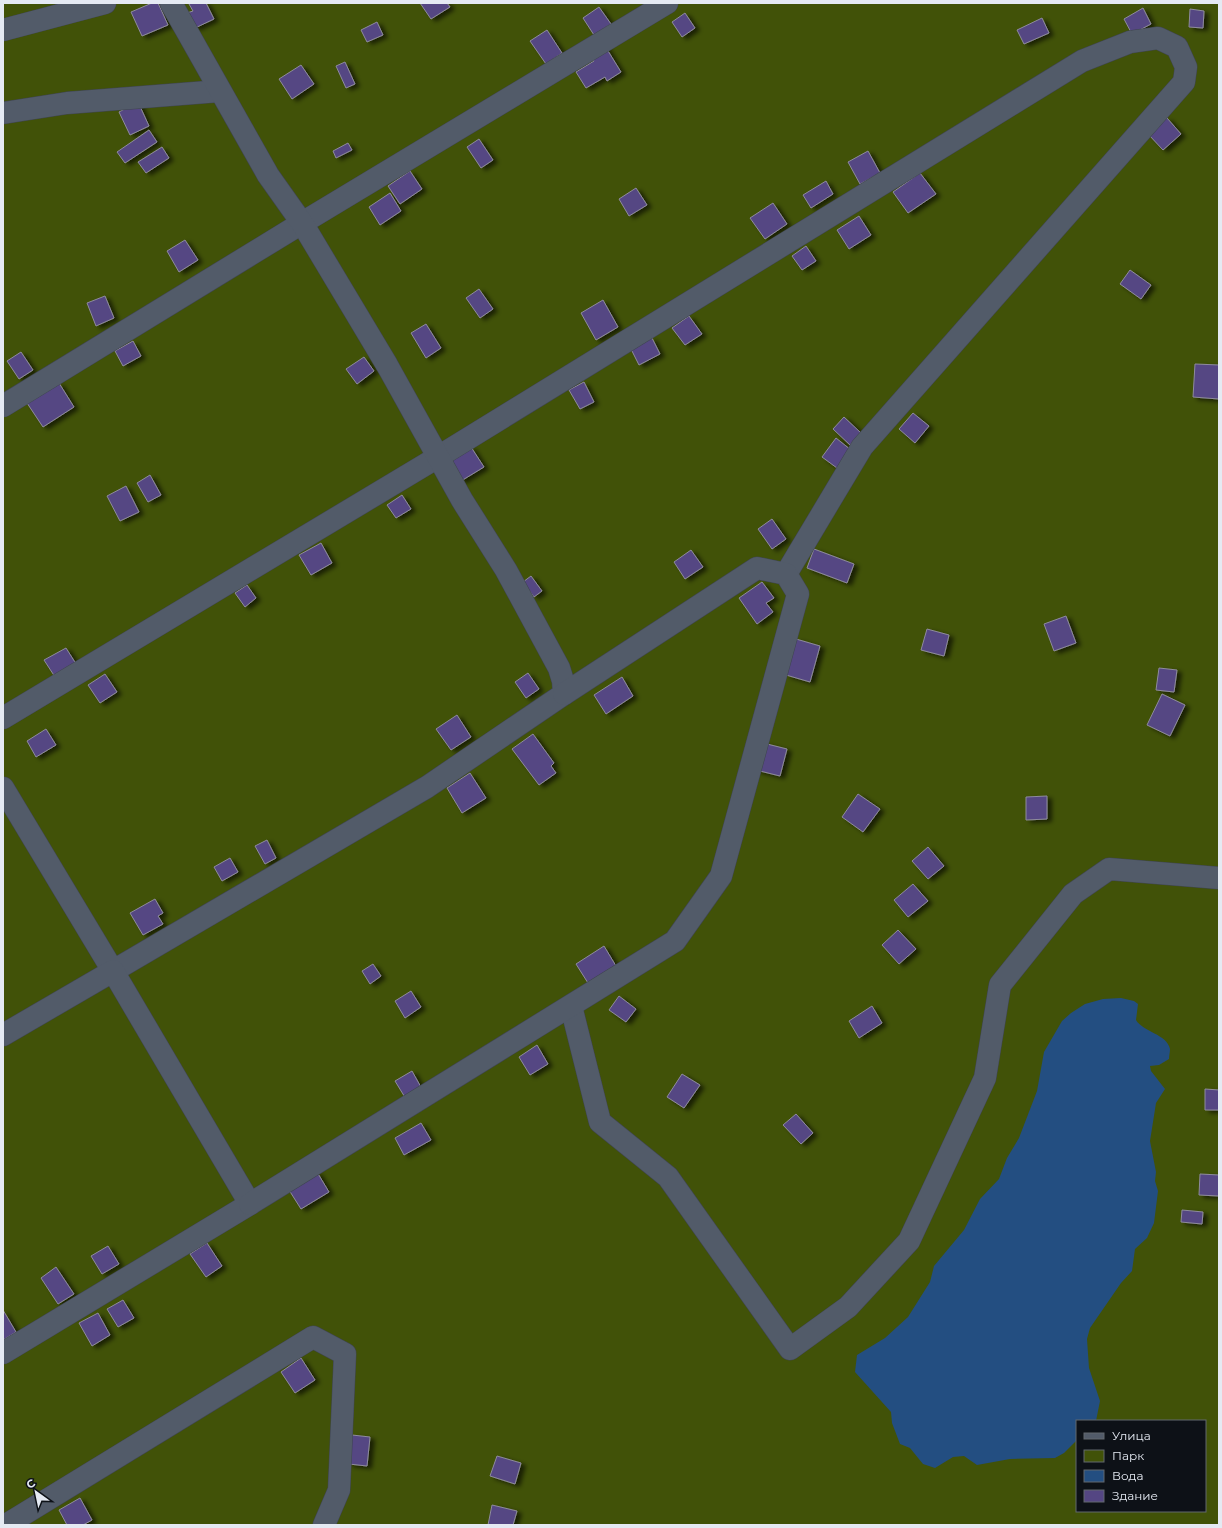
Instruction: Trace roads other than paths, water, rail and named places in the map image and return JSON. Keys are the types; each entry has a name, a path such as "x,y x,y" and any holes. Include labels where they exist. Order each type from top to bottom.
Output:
{"lane":[{"path":"3,30 105,3"},
{"path":"171,3 268,175 302,222 387,364 462,500 506,570 559,668 563,680 564,694"},
{"path":"3,406 302,222 667,3"},
{"path":"3,718 438,457 1082,60 1130,42 1158,38 1177,47 1186,67 1184,82 862,447 786,574"},
{"path":"3,113 67,103 220,91"},
{"path":"3,1035 427,787 564,694 757,568 786,574 798,594 721,876 676,941 250,1204 3,1353"},
{"path":"3,788 114,971 250,1204"},
{"path":"571,1006 600,1122 668,1177 790,1349 848,1307 909,1241 984,1078 1000,986 1073,894 1109,869 1219,878"},
{"path":"6,1525 313,1337 345,1354 339,1490 324,1525"}],"water":[{"path":"1121,998 1134,1001 1138,1004 1136,1020 1139,1024 1160,1036 1168,1044 1170,1050 1169,1059 1159,1065 1150,1066 1151,1071 1165,1089 1156,1103 1150,1141 1156,1172 1155,1181 1158,1191 1154,1223 1147,1238 1135,1249 1132,1271 1121,1283 1090,1328 1087,1339 1089,1368 1100,1401 1096,1420 1076,1420 1076,1441 1064,1453 1055,1458 1010,1459 977,1465 964,1456 953,1457 935,1468 923,1464 910,1448 900,1444 892,1423 891,1412 855,1372 857,1355 885,1338 908,1317 930,1282 934,1266 964,1230 980,1199 999,1179 1007,1158 1019,1138 1037,1091 1044,1052 1062,1021 1085,1004 1103,999"}]}
